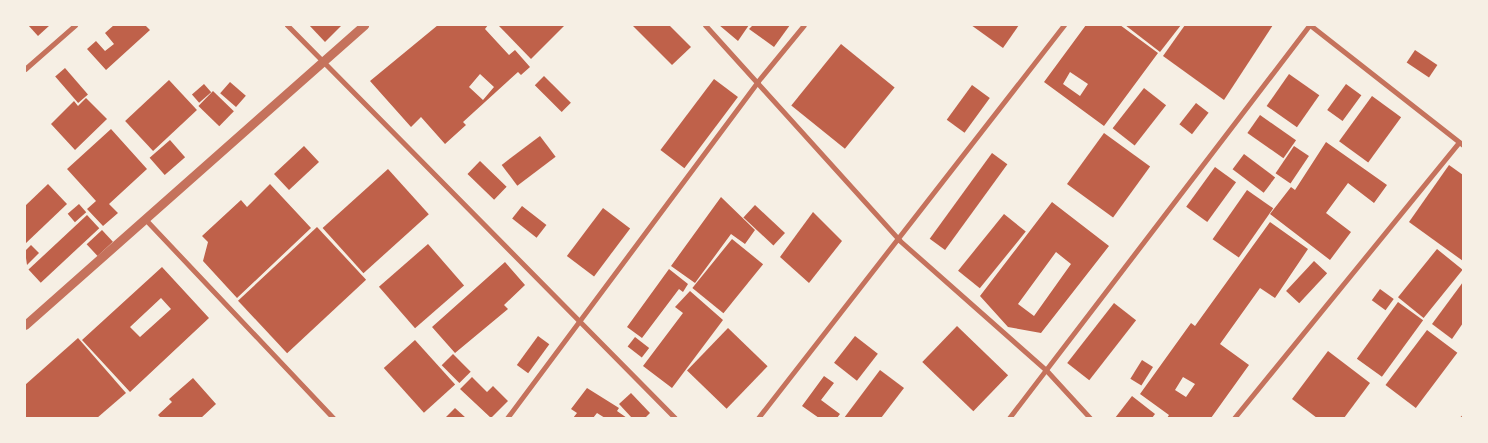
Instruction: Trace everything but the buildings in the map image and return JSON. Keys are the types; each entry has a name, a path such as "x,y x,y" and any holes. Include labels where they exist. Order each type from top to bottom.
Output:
{"street":[{"path":"25,69 75,25"},
{"path":"287,25 320,61 675,418"},
{"path":"25,325 320,61 364,25"},
{"path":"704,25 758,81 899,240 1046,370 1090,418"},
{"path":"507,418 758,81 804,25"},
{"path":"758,418 899,240 1064,25"},
{"path":"1009,418 1310,25 1461,143 1234,418"},
{"path":"144,218 333,418"}]}
